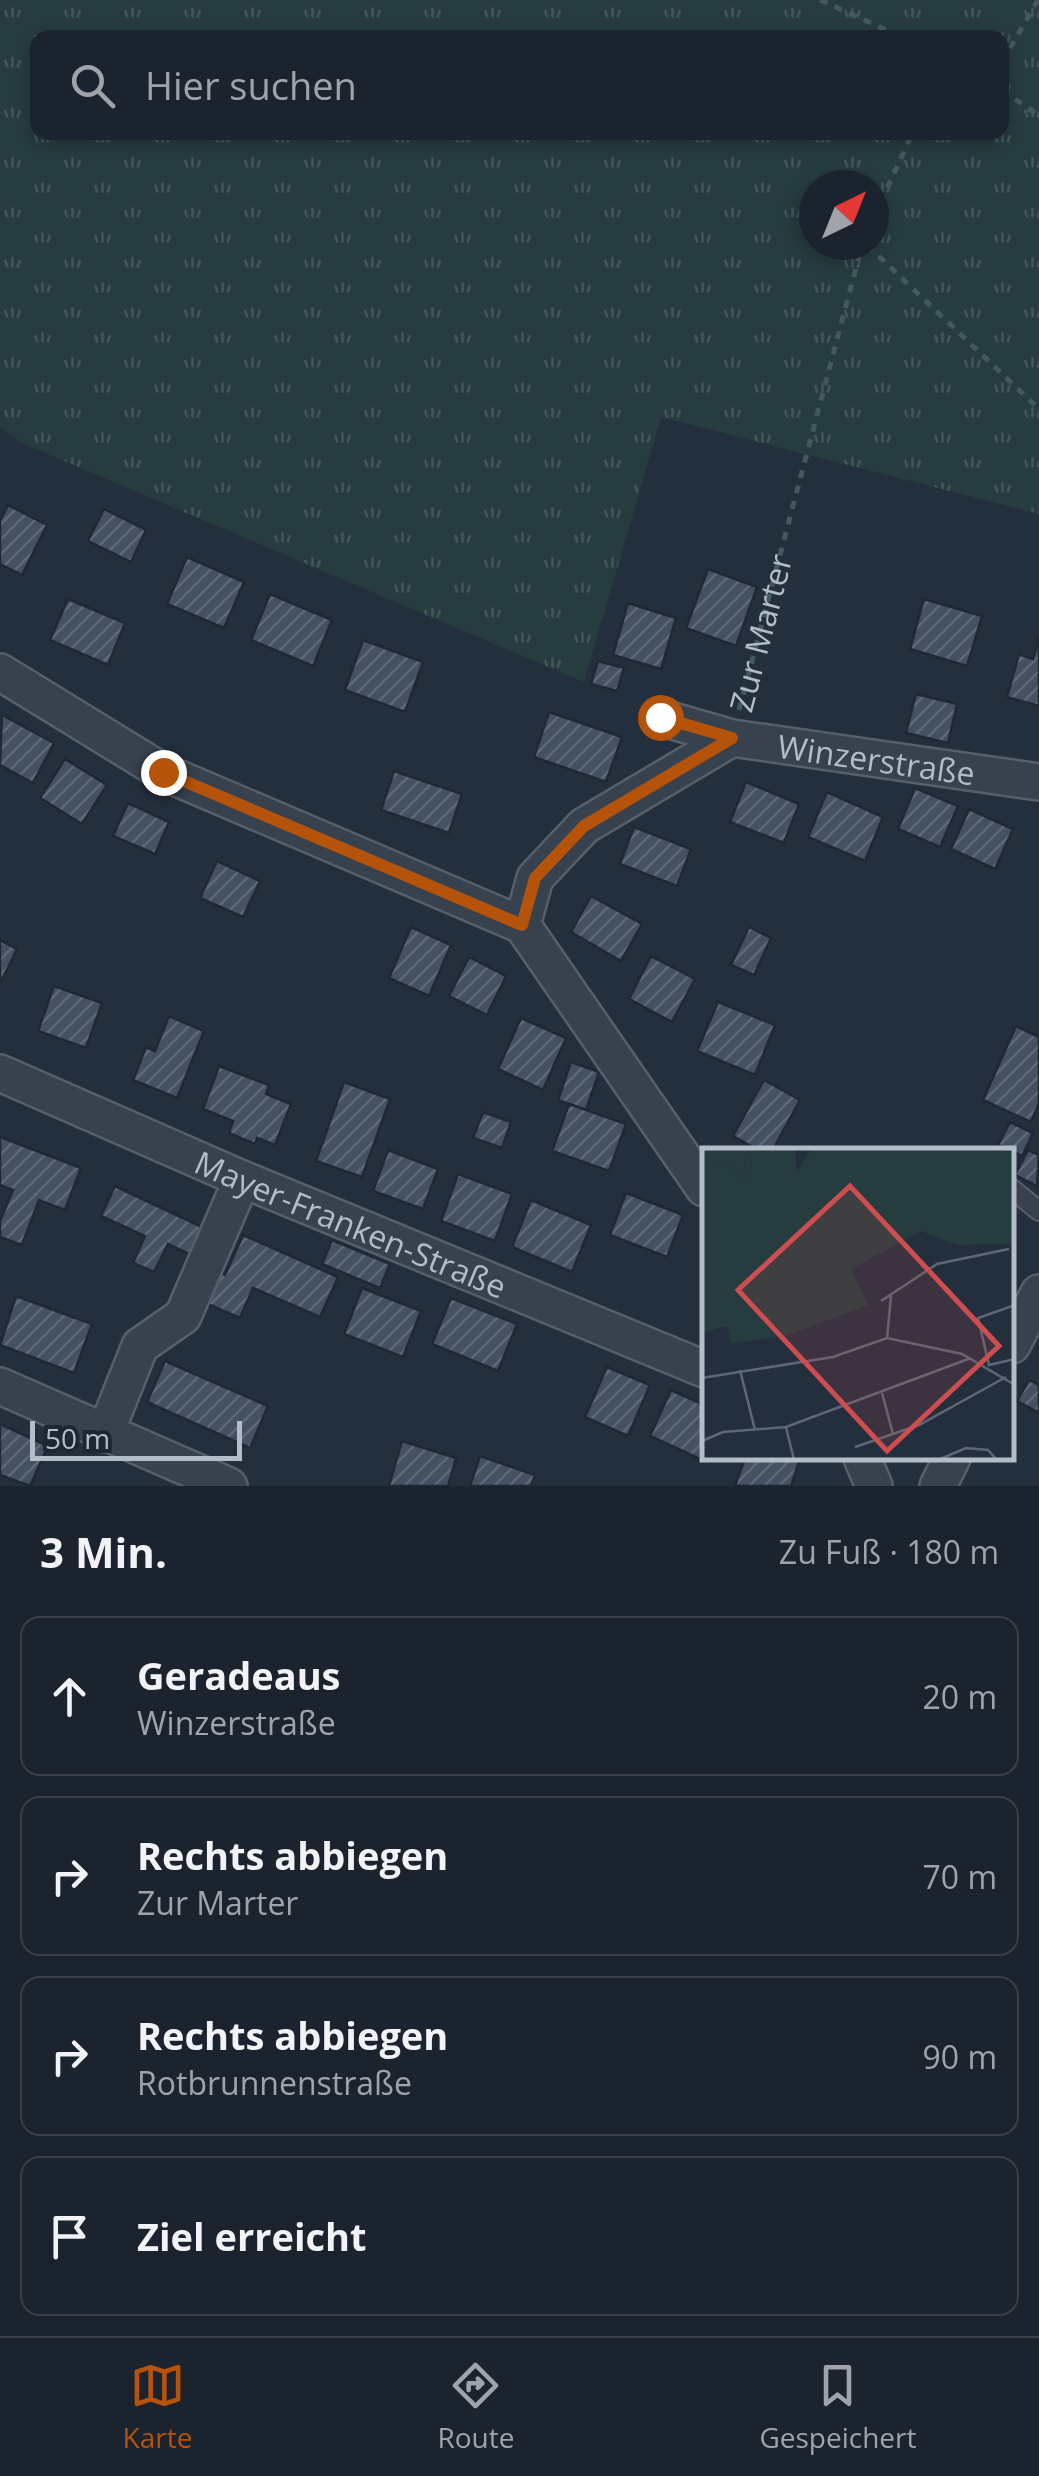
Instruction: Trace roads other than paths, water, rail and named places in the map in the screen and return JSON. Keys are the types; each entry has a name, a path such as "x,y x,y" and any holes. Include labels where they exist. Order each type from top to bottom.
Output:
{"street":[{"path":"0,672 163,772 522,925 702,1185"},
{"name":"Winzerstraße","path":"660,717 732,738 1039,782"},
{"name":"Zur Marter","path":"522,925 535,878 584,826 732,738"},
{"name":"Mayer-Franken-Straße","path":"0,1072 242,1179 702,1368"},
{"path":"105,1434 140,1346 183,1316 242,1179"},
{"path":"1014,1342 1039,1293"},
{"path":"0,1386 228,1486"},
{"path":"863,1461 874,1486"},
{"path":"938,1486 950,1461"}],"lane":[{"path":"1014,1191 1039,1211"}]}
